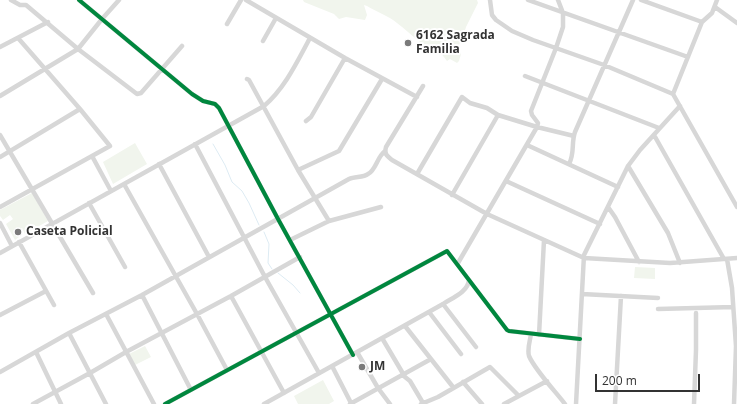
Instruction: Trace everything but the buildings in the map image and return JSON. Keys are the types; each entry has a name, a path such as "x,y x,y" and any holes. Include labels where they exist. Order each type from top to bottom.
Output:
{"street":[{"path":"11,0 20,5 26,5 137,94 141,93 182,46"},
{"path":"79,0 197,98 202,101 215,104 230,125 278,219 331,314 355,353 390,404"},
{"path":"0,96 78,48 119,0"},
{"path":"227,24 241,0"},
{"path":"246,0 382,79 417,97"},
{"path":"490,0 492,15 501,24 519,34 604,65 673,94 737,206"},
{"path":"528,0 688,58"},
{"path":"458,263 537,127 537,121 531,112 556,48 562,27 563,13 558,0"},
{"path":"569,164 573,157 574,136 632,0"},
{"path":"641,0 702,22"},
{"path":"673,94 702,22 708,17 717,0"},
{"path":"715,6 737,23"},
{"path":"263,41 276,18"},
{"path":"0,47 48,22"},
{"path":"0,207 110,146 18,38"},
{"path":"0,253 264,106 274,98 281,89 310,38"},
{"path":"306,121 311,117 345,58"},
{"path":"524,76 659,128"},
{"path":"247,79 264,106 298,170 329,221"},
{"path":"298,170 339,152 382,79"},
{"path":"0,372 245,238 349,178 368,175 385,151 423,86"},
{"path":"417,174 462,97 470,103 487,108 498,115 574,136"},
{"path":"575,404 584,257 628,166 659,128 680,106"},
{"path":"0,157 80,109"},
{"path":"452,194 498,115"},
{"path":"0,135 93,293"},
{"path":"654,135 725,259 732,288 736,346 734,404"},
{"path":"194,144 265,277 319,373"},
{"path":"527,145 618,187"},
{"path":"385,151 387,157 487,214 584,257 639,262 680,263 737,258"},
{"path":"92,156 111,191"},
{"path":"159,164 209,257"},
{"path":"628,166 668,233 680,263"},
{"path":"506,181 600,224"},
{"path":"124,184 227,370"},
{"path":"88,203 124,266"},
{"path":"290,240 329,221 381,207"},
{"path":"608,208 615,217 639,262"},
{"path":"0,223 12,246"},
{"path":"539,335 544,240"},
{"path":"19,242 54,305"},
{"path":"165,404 448,251 507,330 580,339"},
{"path":"33,404 300,257"},
{"path":"264,404 443,304 464,290 468,286 469,280"},
{"path":"0,315 46,291"},
{"path":"582,294 658,298"},
{"path":"142,295 191,390"},
{"path":"231,296 284,393"},
{"path":"615,404 621,296"},
{"path":"443,304 476,347"},
{"path":"658,310 733,307"},
{"path":"429,312 461,354"},
{"path":"694,404 696,313"},
{"path":"106,314 154,404"},
{"path":"405,326 453,388"},
{"path":"69,333 106,404"},
{"path":"531,334 528,350 530,356 565,404"},
{"path":"382,338 422,404 438,397 490,366 519,396"},
{"path":"36,352 62,404"},
{"path":"332,366 351,404 431,359"},
{"path":"504,404 547,381"},
{"path":"463,382 482,404"}],"shaded area":[{"path":"303,0 477,0 478,3 458,47 461,54 457,63 450,59 447,61 440,52 429,48 387,16 367,6 364,5 367,15 365,20 346,17 339,19 334,14 304,2"},
{"path":"135,143 147,164 113,184 103,162"},
{"path":"32,193 48,221 25,234 22,228 16,232 19,237 15,240 6,224 13,219 10,215 3,220 0,216 0,210"},
{"path":"635,267 655,268 655,279 634,278"},
{"path":"145,346 151,357 135,365 129,354"},
{"path":"323,380 334,401 329,404 298,404 294,396"}],"waterway":[{"path":"213,144 225,165 232,182 242,191 259,225"},
{"path":"264,232 269,244 268,263 272,269"},
{"path":"278,273 293,285 300,293"}],"cycle path":[{"path":"79,0 192,94 203,101 215,104 219,108 353,355"},
{"path":"165,404 447,251 507,330 580,339"}],"place":[{"name":"6162 Sagrada Familia","path":"408,43"},
{"name":"Caseta Policial","path":"18,232"},
{"name":"JM","path":"362,367"}]}
